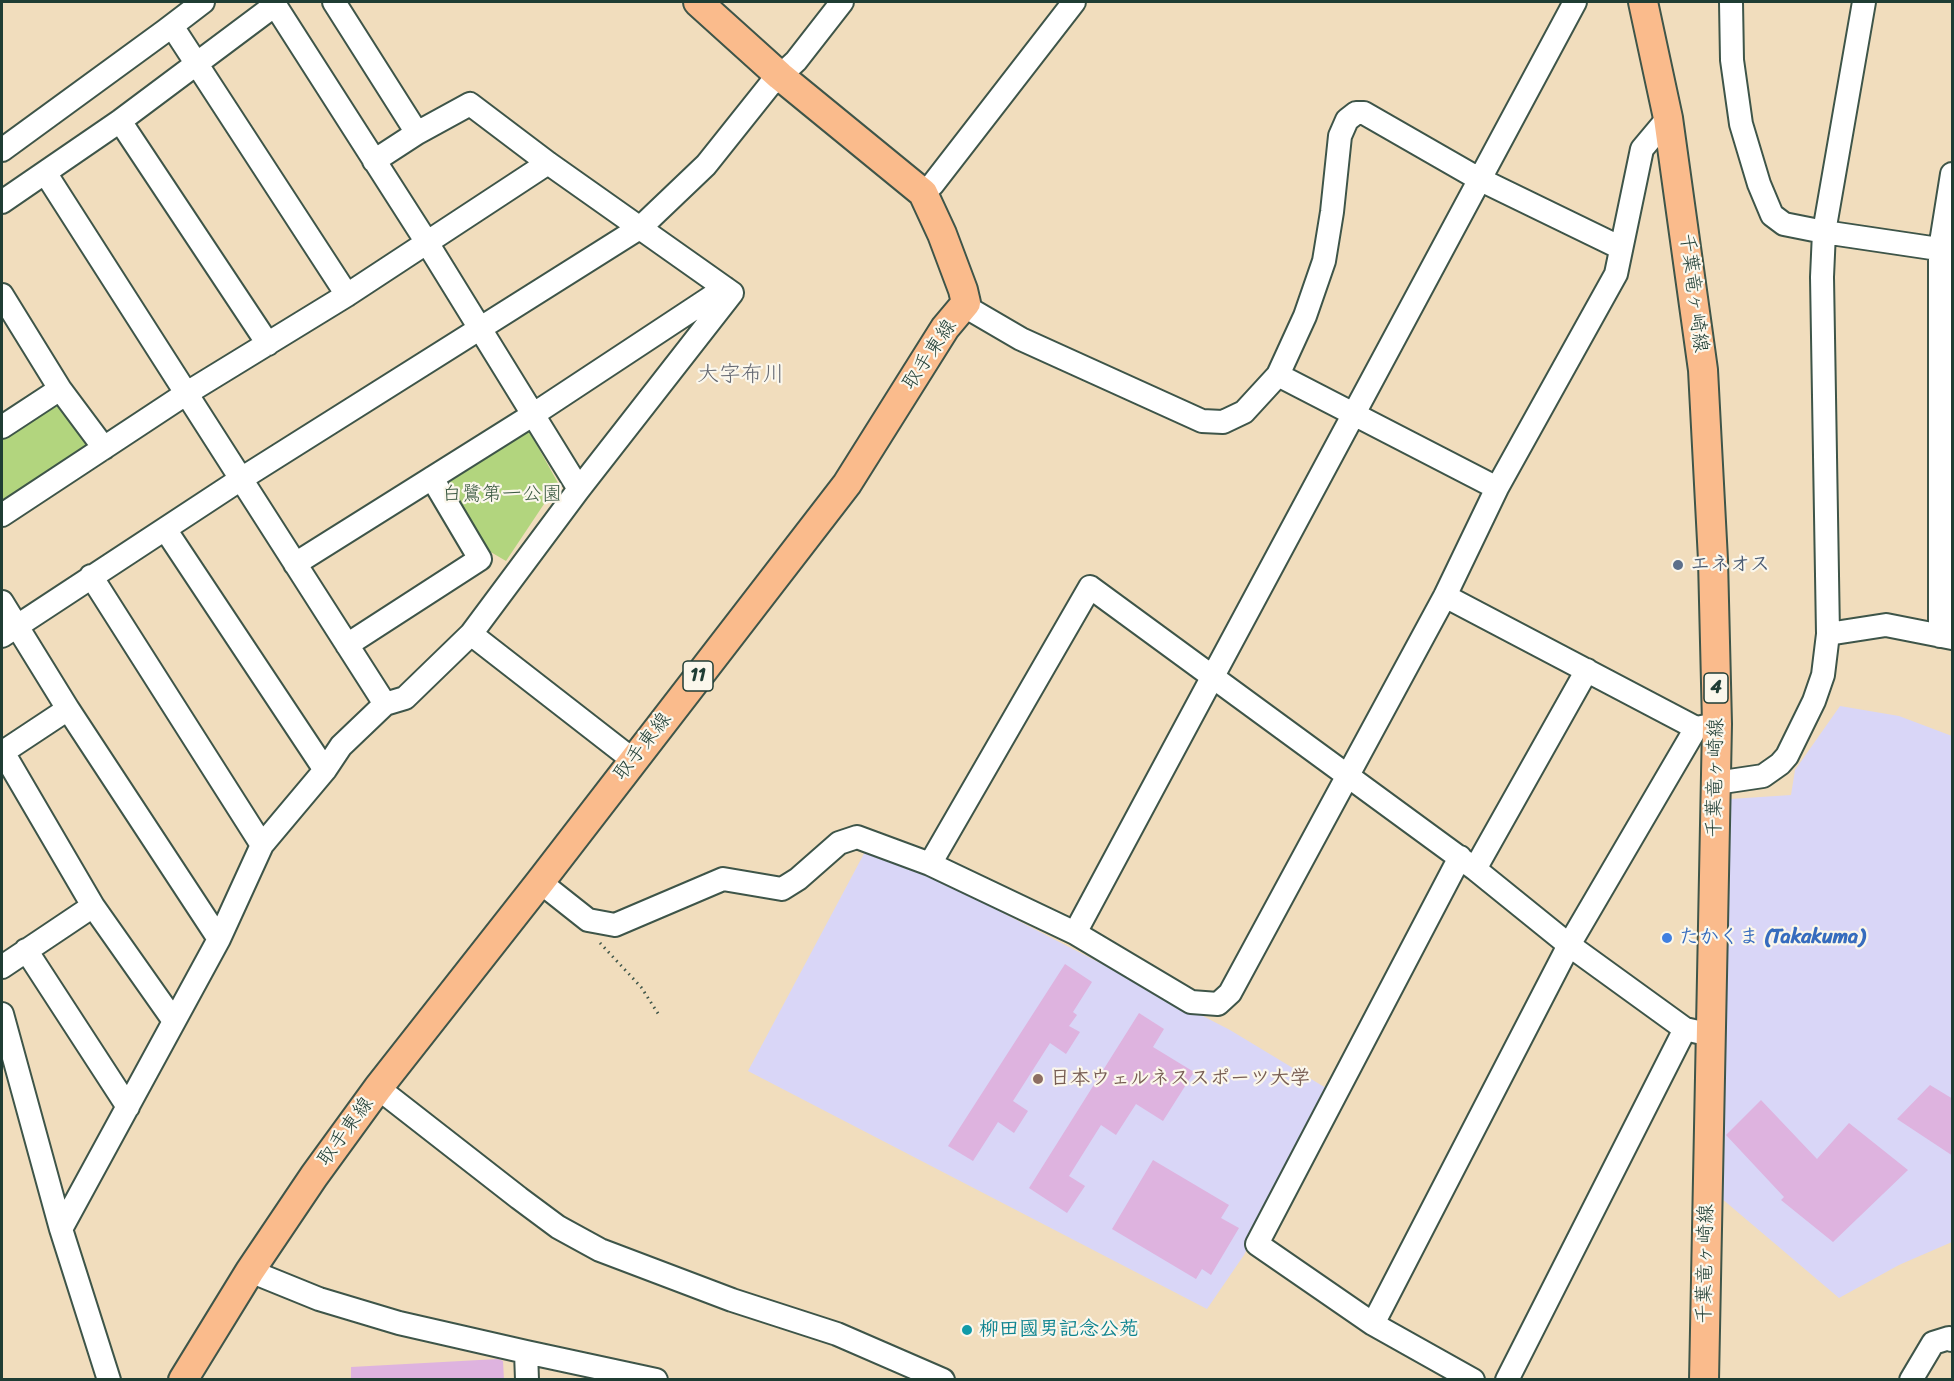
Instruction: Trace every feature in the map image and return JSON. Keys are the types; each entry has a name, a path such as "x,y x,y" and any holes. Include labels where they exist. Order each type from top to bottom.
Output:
{"main road":[{"name":"取手東線","path":"183,1380 250,1271 314,1176 378,1089 847,484 945,328 966,303 942,234 923,193 780,75 698,2"},
{"name":"千葉竜ヶ崎線","path":"1643,2 1668,118 1703,370 1713,560 1707,726 1716,783 1698,1032 1704,1380"}],"street":[{"path":"2,150 202,2"},
{"path":"334,2 417,133"},
{"path":"9,632 241,479 641,227 706,165 769,86 796,61 842,2"},
{"path":"923,193 933,184 1074,2"},
{"path":"1075,933 1575,2"},
{"path":"1731,2 1732,60 1741,124 1759,184 1772,215 1784,224 1946,250"},
{"path":"1716,783 1763,776 1772,772 1787,756 1814,701 1823,675 1827,634 1822,277 1824,232 1864,2"},
{"path":"2,202 120,122 278,3 579,489"},
{"path":"172,26 347,295"},
{"path":"61,1229 219,939 262,845 325,770 341,746 385,704 405,698 471,634 579,489 732,293 548,163 470,104 417,133 374,161"},
{"path":"966,303 974,311 1021,339 1202,421 1223,422 1244,412 1278,375 1305,316 1324,261 1340,136 1347,120 1356,113 1364,113 1479,179 1622,248"},
{"path":"540,882 588,920 615,925 723,879 782,889 798,879 839,843 857,837 930,864 1075,933 1191,1002 1218,1004 1230,993 1346,775 1445,597 1497,488 1616,274 1642,149 1668,118"},
{"path":"120,122 268,344"},
{"path":"2,514 187,393 347,295 548,163"},
{"path":"46,174 385,704"},
{"path":"1827,634 1886,625 1946,637 1946,250 1953,174"},
{"path":"295,564 534,414 725,288"},
{"path":"2,295 60,390 104,448"},
{"path":"1278,375 1497,488"},
{"path":"2,427 60,390"},
{"path":"347,645 480,559 432,478"},
{"path":"165,529 325,770"},
{"path":"91,576 262,845"},
{"path":"930,864 1090,587 1467,863 1569,945 1698,1032 1507,1380"},
{"path":"1373,1324 1569,945 1707,726 1587,670 1445,597"},
{"path":"2,602 9,632 68,709 219,939"},
{"path":"471,634 633,760"},
{"path":"1473,1380 1373,1324 1257,1244 1467,863 1587,670"},
{"path":"68,709 3,752 93,906 174,1021"},
{"path":"2,967 93,906"},
{"path":"26,950 128,1107"},
{"path":"2,1014 61,1229 109,1380"},
{"path":"378,1089 526,1204 558,1227 600,1250 732,1300 837,1334 943,1379"},
{"path":"250,1271 319,1299 399,1323 656,1380"},
{"path":"1911,1380 1934,1343 1949,1338 1953,1340"},
{"path":"526,1352 527,1380"}],"path":[{"path":"593,935 641,987 659,1016"}],"shaded area":[{"path":"1840,706 1899,716 1952,736 1952,1242 1899,1265 1839,1298 1721,1198 1730,799 1791,795 1795,770"},
{"name":"日本ウェルネススポーツ大学","path":"867,848 910,865 1230,1030 1326,1088 1244,1255 1207,1309 748,1071"}],"green space":[{"path":"59,396 97,447 2,508 2,432"},
{"name":"白鷺第一公園","path":"528,429 558,483 506,561 489,551 445,481"}],"building":[{"path":"1065,964 1092,982 1073,1012 1077,1015 1069,1026 1080,1032 1066,1054 1050,1043 1013,1101 1028,1111 1014,1133 998,1122 973,1161 948,1146"},
{"path":"1139,1013 1164,1029 1153,1047 1194,1072 1163,1121 1136,1104 1116,1135 1101,1125 1069,1176 1085,1186 1067,1213 1029,1188"},
{"path":"1930,1085 1953,1099 1953,1156 1897,1119"},
{"path":"1761,1100 1817,1159 1849,1123 1908,1170 1833,1242 1781,1200 1784,1197 1726,1135"},
{"path":"1153,1160 1229,1205 1221,1218 1239,1228 1211,1275 1202,1269 1196,1279 1112,1229"},
{"path":"498,1359 503,1361 504,1380 351,1380 351,1367"}],"place":[{"name":"エネオス","path":"1678,565"},
{"name":"たかくま (Takakuma)","path":"1667,938"},
{"name":"日本ウェルネススポーツ大学","path":"1038,1079"},
{"name":"柳田國男記念公苑","path":"967,1330"}],"district":[{"name":"大字布川","path":"741,375"}]}
